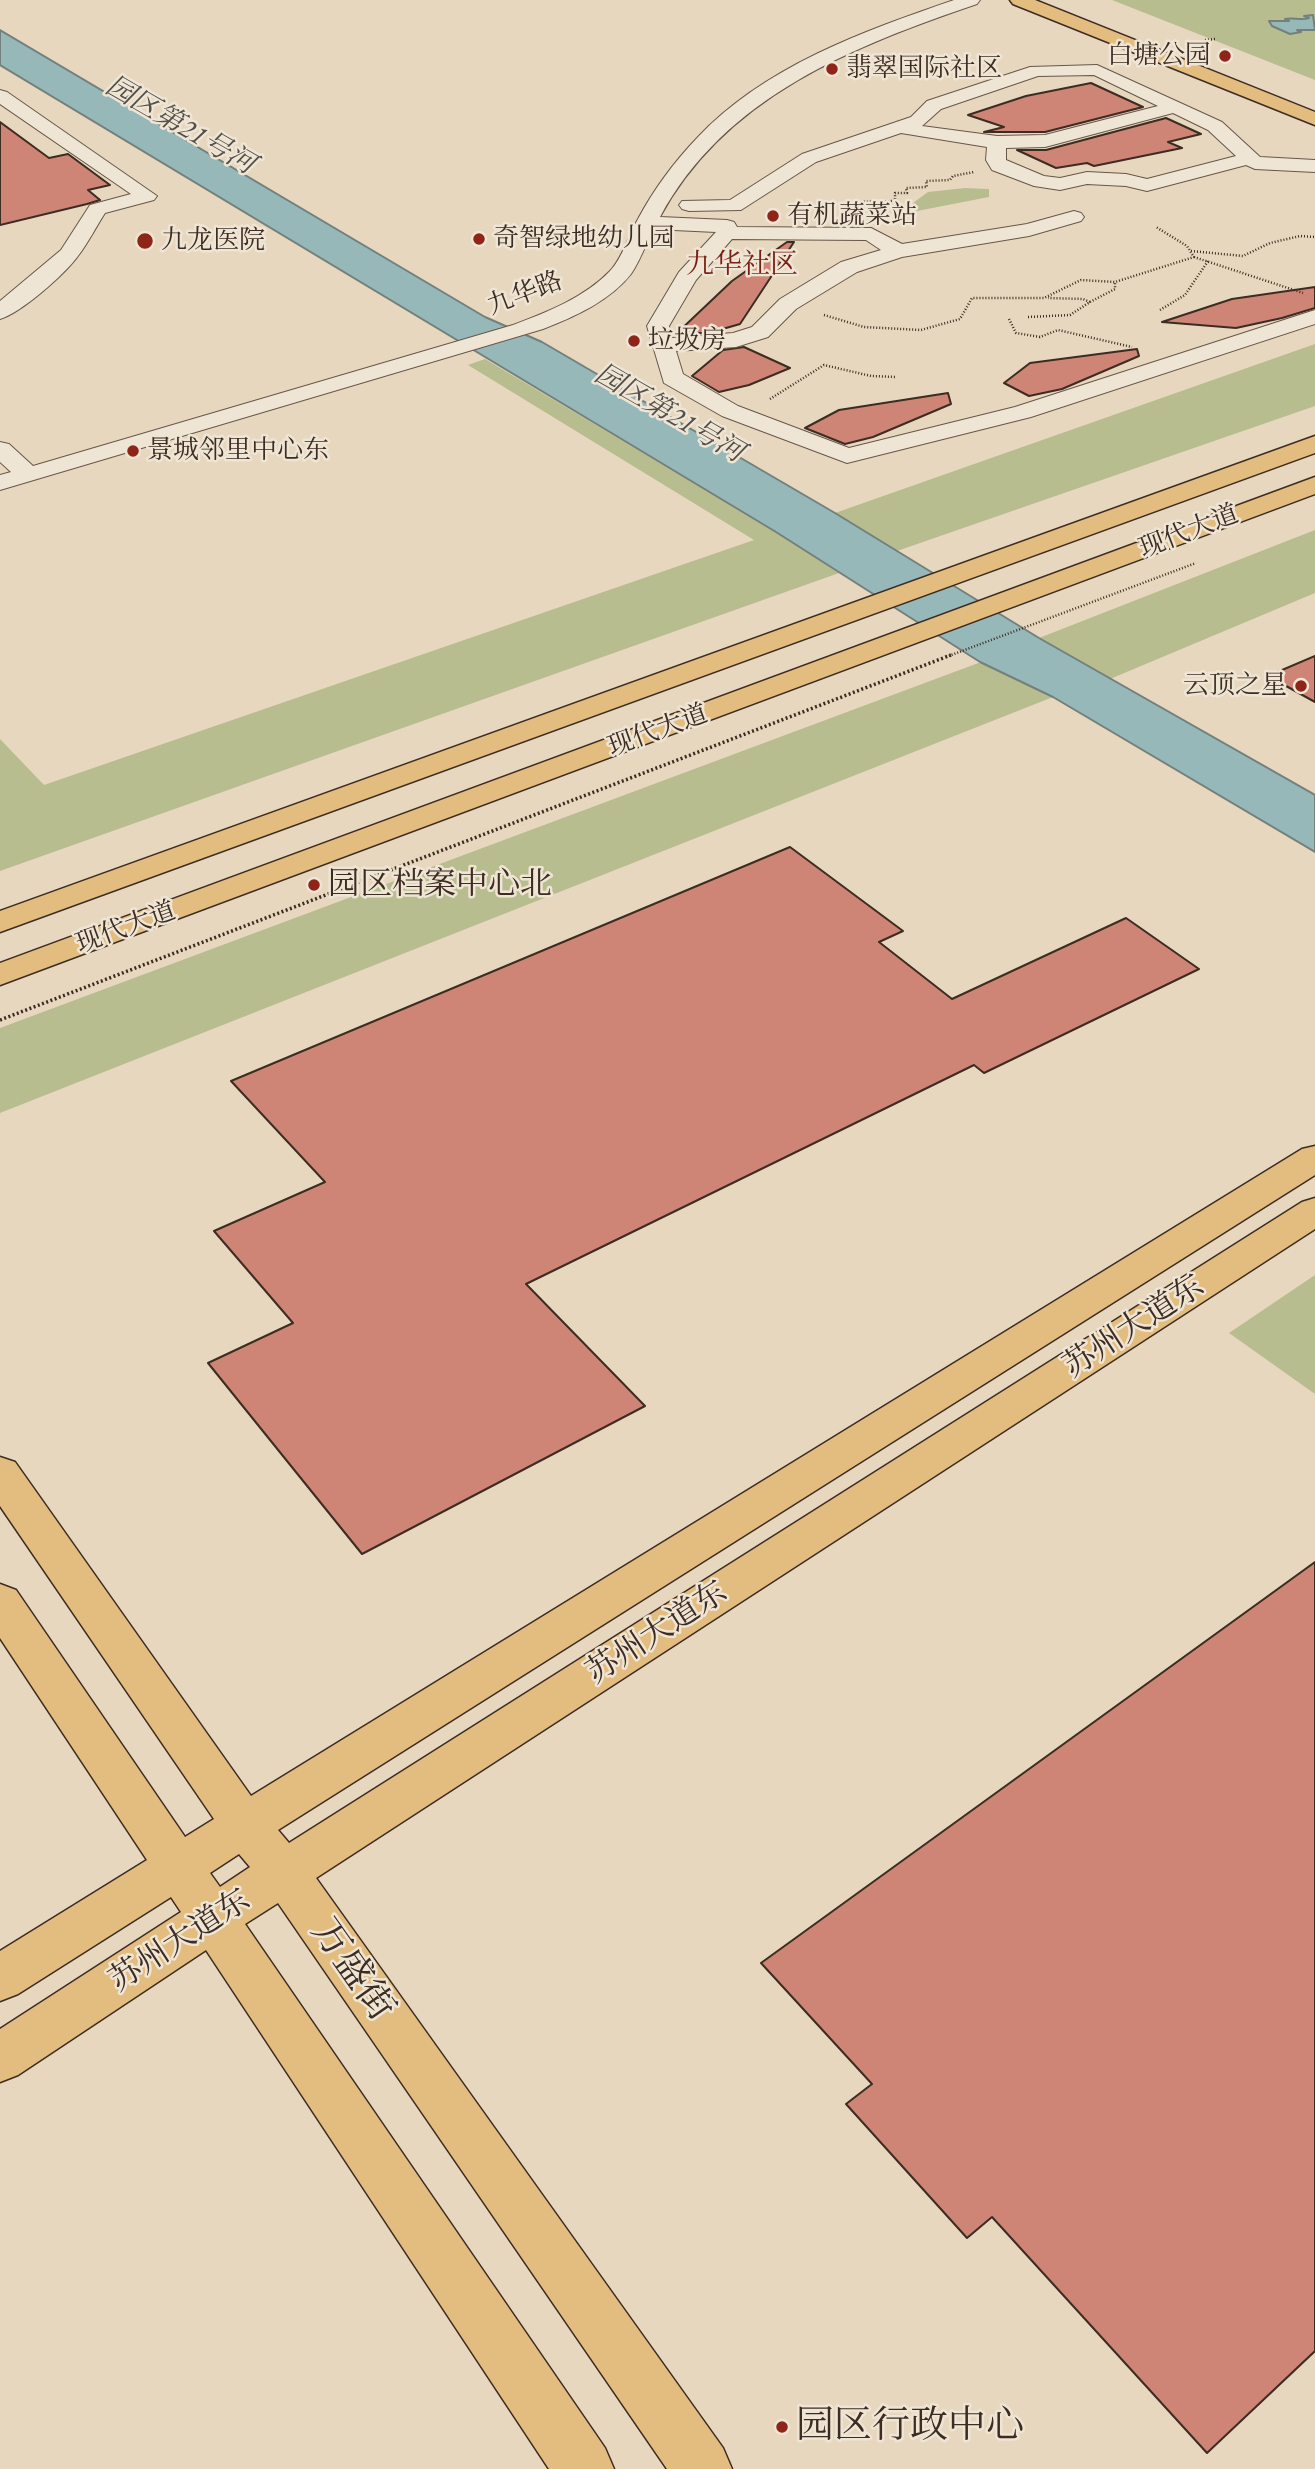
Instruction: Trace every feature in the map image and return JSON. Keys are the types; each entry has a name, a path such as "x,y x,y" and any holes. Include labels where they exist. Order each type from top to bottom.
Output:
{"main road":[{"path":"1019,0 1315,120"},
{"path":"1064,0 1315,99"},
{"name":"现代大道","path":"0,922 1315,444"},
{"name":"现代大道","path":"0,975 1315,485"},
{"name":"苏州大道东","path":"0,1978 1315,1158"},
{"name":"苏州大道东","path":"0,2058 284,1872 1315,1211"},
{"name":"万盛街","path":"0,1473 246,1827 284,1872 702,2469"},
{"path":"0,1602 584,2469"}],"street":[{"name":"九华路","path":"0,483 521,330 576,308 622,271 677,173 718,127 802,69 850,45 971,0"},
{"path":"652,214 734,206 809,158 918,121 934,105 1036,71 1097,71 1215,126 1246,156"},
{"path":"0,96 147,197 97,209 69,254 0,312"},
{"path":"899,127 955,138 997,142 1045,141 1175,107"},
{"path":"997,142 996,160 999,166 1041,182 1060,184 1087,178 1126,180 1147,185 1246,156 1292,150 1315,164"},
{"path":"1154,190 1246,156"},
{"path":"652,214 727,226 726,233 687,277 658,326 672,378 730,411 848,456 1023,412 1175,363 1313,307"},
{"path":"665,345 736,340 760,332 788,304 849,267 898,251 1029,230 1074,217"},
{"path":"726,233 871,234 898,251"},
{"path":"0,449 29,475"}],"path":[{"path":"1205,40 1215,39"},
{"path":"845,211 855,202 895,201 895,193 907,193 906,188 927,187 926,181 950,180 981,169 955,138"},
{"path":"1156,227 1187,246 1194,257"},
{"path":"1191,251 1243,256 1270,243 1300,236 1315,237"},
{"path":"1044,298 1081,280 1115,282 1194,257 1313,307"},
{"path":"1160,310 1185,295 1208,261"},
{"path":"1028,317 1060,319 1081,312 1090,302 1115,289 1115,282"},
{"path":"788,304 864,327 921,330 960,319 972,298 1083,299 1090,302"},
{"path":"1009,319 1016,333 1040,337 1058,330 1136,348 1175,363"},
{"path":"760,394 769,399 824,365 861,371 884,379 896,377"},
{"path":"0,1020 255,924 704,748 1198,562"}],"green space":[{"path":"1112,0 1315,0 1315,80"},
{"path":"965,188 989,189 989,197 917,211 909,206 928,192"},
{"path":"1315,344 1315,406 897,551 835,513"},
{"path":"485,359 776,532 839,573 0,871 0,739 44,785 754,540 468,365"},
{"path":"1315,530 1315,593 1110,679 1039,638"},
{"path":"981,662 1053,697 0,1113 0,1028"},
{"path":"1315,1275 1315,1394 1229,1333"}],"water":[{"path":"1313,15 1315,30 1297,30 1301,32 1290,34 1272,26 1269,21 1306,19 1309,18 1304,16"},
{"path":"0,30 485,317 542,342 835,513 1039,638 1315,795 1315,852 1053,697 980,662 776,532 0,65"}],"building":[{"path":"1091,83 1143,107 1045,132 984,132 1004,127 968,115 1026,96"},
{"path":"1166,118 1201,134 1168,142 1182,148 1094,166 1087,163 1056,168 1017,150 1046,150"},
{"path":"0,122 49,158 68,154 110,185 88,190 100,200 0,225"},
{"path":"787,242 794,242 740,324 712,332 675,335 732,281"},
{"path":"1315,287 1315,308 1282,318 1236,328 1162,322 1232,299"},
{"path":"744,347 790,368 749,385 719,392 692,376 723,350"},
{"path":"1137,349 1139,356 1062,389 1029,396 1004,383 1030,363"},
{"path":"948,393 951,404 873,437 845,444 805,428 839,410"},
{"name":"云顶之星","path":"1315,656 1315,702 1268,676"},
{"path":"790,847 903,931 879,942 952,999 1126,918 1199,969 984,1073 974,1065 526,1284 645,1406 362,1554 208,1363 293,1323 214,1231 325,1182 231,1081"},
{"path":"1315,1562 1315,2351 1207,2453 992,2217 967,2238 846,2104 872,2084 761,1963"}],"place":[{"name":"白塘公园","path":"1225,56"},
{"name":"翡翠国际社区","path":"832,69"},
{"name":"有机蔬菜站","path":"773,216"},
{"name":"奇智绿地幼儿园","path":"479,239"},
{"name":"九龙医院","path":"145,241"},
{"name":"垃圾房","path":"634,341"},
{"name":"景城邻里中心东","path":"133,451"},
{"name":"云顶之星","path":"1301,686"},
{"name":"园区档案中心北","path":"314,885"},
{"name":"园区行政中心","path":"782,2427"}],"district":[{"name":"九华社区","path":"742,265"}],"water label":[{"name":"园区第21号河","path":"180,126"},
{"name":"园区第21号河","path":"669,414"}]}
